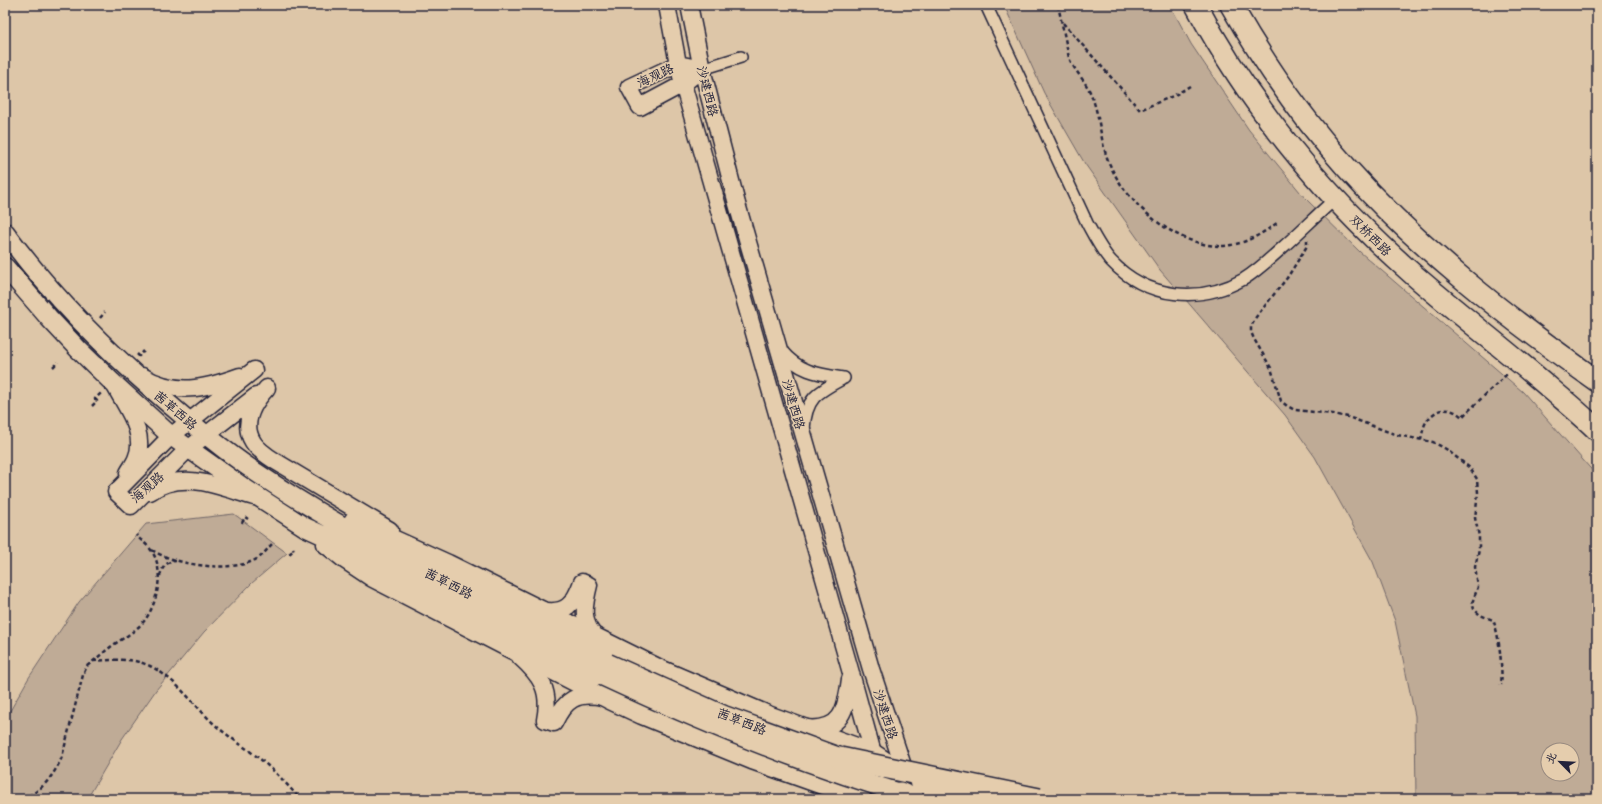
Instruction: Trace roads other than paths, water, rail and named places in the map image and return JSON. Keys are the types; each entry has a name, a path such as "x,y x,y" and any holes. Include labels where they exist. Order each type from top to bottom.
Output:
{"highway":[{"name":"双桥西路","path":"1196,5 1218,45 1264,114 1290,148 1335,199 1415,276 1519,362 1595,430"},
{"path":"1230,5 1287,93 1313,128 1357,179 1434,254 1550,347 1597,381"},
{"path":"1550,347 1597,393"},
{"path":"840,758 1039,799"}],"main road":[{"name":"沙建西路","path":"667,5 683,84 851,673 872,753 902,793"},
{"name":"沙建西路","path":"690,5 702,69 737,204 871,669 902,793"},
{"name":"海观路","path":"678,64 702,69 683,84 640,107 629,87 678,64"},
{"name":"茜草西路","path":"5,232 19,252 65,305 127,367 188,422 234,458 285,491 358,536 719,729 835,772 922,799"},
{"name":"茜草西路","path":"5,267 78,349 171,436 188,449 305,527 605,669 840,758 902,778 968,796"},
{"path":"127,367 152,382 167,387 181,389 207,386 254,370 266,388 256,400 250,412 248,423 249,434 253,443 260,451 323,491 448,564"},
{"name":"海观路","path":"254,370 171,436 116,492 131,506 188,449 266,388"},
{"path":"112,382 137,429 139,445 136,460 116,492"},
{"path":"131,506 164,484 185,480 211,484 264,500"},
{"path":"285,491 448,564 599,640 674,675 768,715 872,753 902,793 999,799"},
{"path":"305,527 346,560 373,578 608,699 752,760 862,799"},
{"path":"541,610 549,612 563,609 575,598 582,582 589,585 585,602 584,617 593,635 599,640"},
{"path":"512,650 538,675 543,683 548,701 545,720 554,723 562,708 569,701 577,697 584,695 608,699"},
{"path":"801,728 825,728 839,719 846,703 851,673"},
{"path":"752,760 768,715"}],"street":[{"path":"986,5 1098,244 1111,261 1128,277 1147,287 1165,292 1186,295 1206,294 1226,288 1245,278 1261,266 1335,199"},
{"path":"702,69 741,57"},
{"path":"778,347 787,358 802,369 813,373 844,378 822,389 808,405 803,435"}]}
